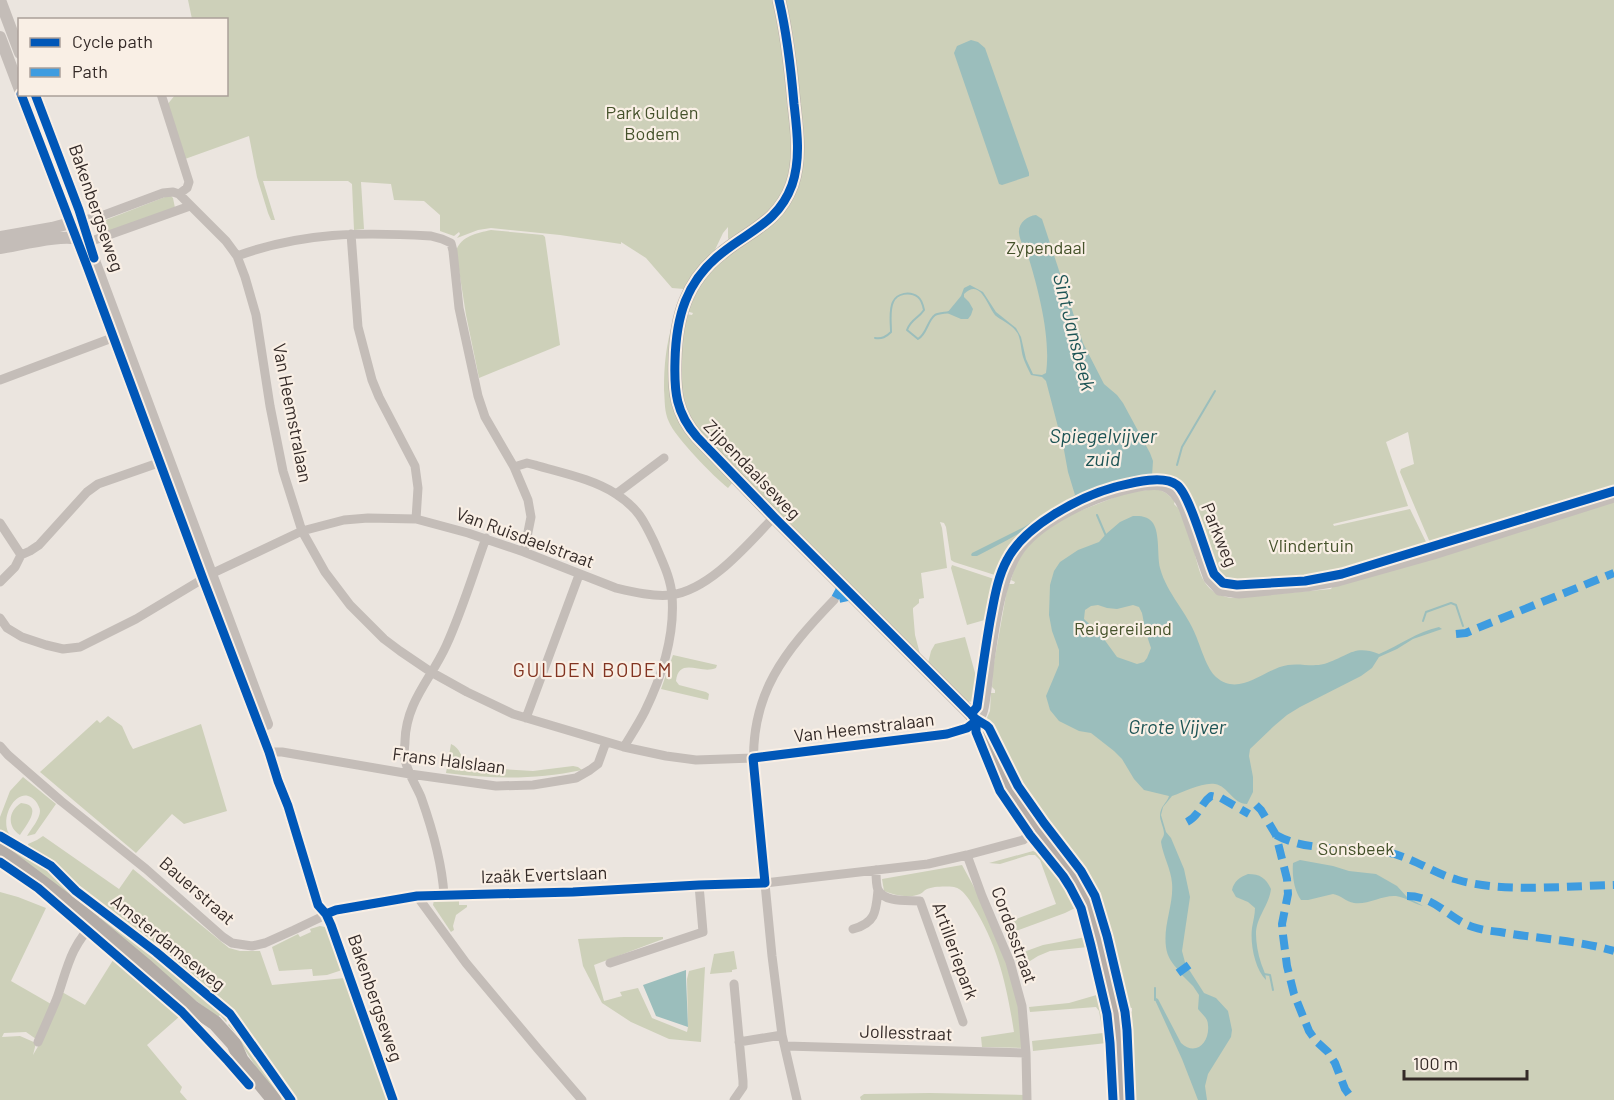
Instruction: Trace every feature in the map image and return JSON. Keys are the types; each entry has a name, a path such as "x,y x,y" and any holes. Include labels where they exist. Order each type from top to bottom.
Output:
{"main road":[{"name":"Zijpendaalseweg","path":"779,0 789,58 797,130 797,156 793,182 782,206 770,220 722,252 702,272 690,289 677,328 674,374 682,416 688,427 774,517 976,721 987,739 1004,780 1022,809 1071,871 1093,916 1116,1013 1122,1100"},
{"name":"Amsterdamseweg","path":"0,852 95,923 193,1008 215,1023 234,1044 241,1059 274,1100"}],"street":[{"path":"3,2 4,41 18,84"},
{"path":"4,41 18,52"},
{"name":"Bakenbergseweg","path":"22,96 76,222 88,242 118,336 288,789 288,806 318,906 326,914 331,925 393,1100"},
{"name":"Bakenbergseweg","path":"36,96 61,160 76,222 75,237 118,336"},
{"path":"0,237 96,218 163,193 179,194 187,188 189,182 162,96"},
{"name":"Van Heemstralaan","path":"179,194 217,231 237,256 245,277 256,315 283,471 302,531 325,572 350,605 399,651 431,672 492,704 526,718 624,747 666,756 696,759 753,758 947,734 967,728 976,721"},
{"path":"0,248 58,238 75,237 88,242 190,206"},
{"path":"237,256 297,239 351,234 431,236 450,243 453,251 462,328 478,396 485,417 514,467 528,500 531,518 524,552"},
{"path":"351,234 358,327 374,385 415,466 418,488 416,519"},
{"path":"0,380 118,336"},
{"path":"616,494 664,458"},
{"path":"0,582 15,567 21,555 35,548 87,492 98,484 164,461"},
{"path":"514,467 527,463 535,465 594,483 616,494 635,509 643,519 666,569 672,595 672,618 663,668 645,712 624,747"},
{"name":"Parkweg","path":"976,721 984,712 999,613 1006,581 1016,556 1029,540 1054,521 1079,506 1106,495 1149,485 1162,486 1171,490 1183,508 1208,579 1219,591 1233,594 1307,588 1338,582 1434,555 1614,498"},
{"name":"Van Ruisdaelstraat","path":"0,618 7,628 30,640 63,649 80,647 135,619 207,576 302,531 352,519 368,518 416,519 486,538 616,588 672,595 697,586 716,574 774,517"},
{"path":"0,523 21,555"},
{"path":"444,895 432,831 420,795 404,759 406,723 413,703 446,647 486,538"},
{"path":"526,718 579,575"},
{"path":"797,1100 782,1035 753,758 756,723 768,687 792,646 834,600"},
{"name":"Frans Halslaan","path":"273,752 496,786 532,785 576,778 590,770 598,764 606,742"},
{"name":"Bauerstraat","path":"0,746 61,801 146,869 232,943 242,946 265,943 326,914"},
{"name":"Izaäk Evertslaan","path":"326,914 336,910 417,896 573,892 765,883 928,864 1023,840 1038,829"},
{"name":"Cordesstraat","path":"967,855 1010,962 1022,1006 1027,1100"},
{"path":"853,929 866,926 872,919 878,890 876,870"},
{"path":"610,963 703,932 699,885"},
{"name":"Artilleriepark","path":"878,890 890,899 920,901 963,1022"},
{"path":"417,896 466,963 582,1100"},
{"path":"38,1042 56,1001 74,948 84,933 95,923"},
{"path":"734,984 743,1081 743,1087 734,1100"},
{"path":"739,1042 782,1035"},
{"name":"Jollesstraat","path":"786,1046 1026,1053"}],"green space":[{"name":"Park Gulden Bodem","path":"188,0 775,0 781,32 793,147 788,182 773,210 729,240 728,227 713,254 684,289 672,288 646,258 621,242 621,244 491,228 457,238 459,232 454,236 440,231 440,215 424,201 394,200 391,184 361,182 364,229 354,230 352,184 348,181 263,181 275,220 271,220 257,177 249,136 185,159 167,105 174,96 228,96 228,18 192,18"},
{"name":"Zypendaal","path":"783,0 1614,0 1614,489 1431,545 1400,472 1401,469 1414,464 1408,432 1386,442 1408,506 1333,524 1334,526 1410,509 1428,546 1371,565 1327,576 1306,579 1266,579 1240,583 1228,582 1216,573 1193,508 1180,486 1171,478 1128,482 1082,498 1060,509 1023,536 1008,554 998,576 951,560 946,527 940,522 947,568 921,573 924,598 919,599 919,603 913,608 915,635 920,654 700,435 686,414 679,374 686,314 692,315 693,313 686,311 698,285 797,184"},
{"path":"170,195 175,208 105,234 100,232 98,223"},
{"path":"491,230 545,237 560,345 479,378 456,251 466,239"},
{"path":"673,321 672,397 733,482 728,488 687,447 667,418 664,372"},
{"name":"Sonsbeek","path":"1158,489 1175,501 1174,504 1179,508 1207,586 1231,598 1331,589 1333,586 1614,501 1614,1100 1132,1100 1127,1016 1132,1008 1125,1007 1109,936 1096,895 1082,870 1025,795 1011,772 986,720 990,711 991,693 995,693 992,687 993,668 1008,584 1014,584 1015,582 1011,580 1016,563 1032,540 1067,516 1128,492"},
{"path":"952,565 997,580 988,619 967,625"},
{"path":"965,637 977,680 973,704 970,701 968,703 928,663 935,644"},
{"path":"673,655 717,665 716,668 710,670 681,669 676,681 679,685 706,692 709,694 708,700 661,689"},
{"path":"108,716 122,726 133,749 201,724 227,811 184,824 172,814 136,853 40,772 97,720 100,723"},
{"path":"451,744 459,751 467,767 533,771 573,766 582,770 547,776 514,778 446,773"},
{"path":"23,777 56,804 35,834 27,836 39,817 39,808 31,797 19,797 14,802 9,809 6,824 8,832 22,844 22,847 0,833 0,817 10,791"},
{"path":"21,803 31,807 32,811 20,835 13,828 11,819 14,810"},
{"path":"43,836 119,889 133,869 229,948 240,951 260,951 272,985 345,978 388,1100 297,1100 233,1016 157,948 82,894 50,865 29,852 28,844"},
{"path":"0,838 48,867 74,892 103,913 98,919 0,846"},
{"path":"1033,851 1040,854 1053,867 1077,907 1008,934 1003,924 1056,904 1040,860 1035,855 1000,864 989,863"},
{"path":"962,865 992,920 1016,981 1024,1048 982,1047 981,1037 1014,1032 1005,983 995,951 970,900 957,888 948,886 930,888 911,896 884,891 882,879"},
{"path":"0,892 46,908 11,981 51,1004 36,1039 26,1032 4,1033 2,1037 20,1036 36,1043 33,1055 62,992 85,1005 115,957 180,1016 147,1045 182,1087 180,1092 187,1100 0,1100"},
{"path":"434,900 459,900 459,905 467,905 456,915 454,930 451,932 433,905"},
{"path":"103,915 151,949 225,1011 230,1018 226,1022 220,1015 218,1017 191,997 99,920"},
{"path":"325,927 327,931 342,970 327,975 313,976 312,969 279,971 272,947 298,934 300,937 311,932 310,929"},
{"path":"663,937 663,939 594,965 604,1001 622,996 620,992 638,988 652,1018 687,1032 689,971 705,967 701,1042 669,1039 631,1022 602,1003 583,966 578,939"},
{"path":"1086,937 1088,947 1050,951 1019,968 1015,955 1043,945"},
{"path":"734,951 737,969 732,972 710,974 714,954"},
{"path":"1100,994 1107,1043 1033,1051 1032,1041 1103,1033 1099,1011 1096,1007 1030,1012 1029,1007 1069,1003"},
{"path":"232,1021 290,1100 281,1100 259,1072 240,1042 242,1040 228,1025"},
{"path":"864,1094 1025,1095 1026,1100 861,1100 860,1097"}],"water":[{"path":"971,40 985,48 1029,173 1029,176 1002,185 999,184 954,53 957,46"},
{"name":"Spiegelvijver zuid","path":"1036,215 1042,219 1083,343 1104,384 1123,403 1150,453 1153,461 1152,476 1081,495 1010,539 977,556 972,556 972,553 1024,527 1075,495 1046,381 1042,377 1031,375 1016,331 996,316 983,296 975,289 964,294 973,309 968,319 961,319 947,313 961,296 964,288 970,285 983,292 996,312 1016,328 1033,374 1046,373 1047,345 1043,316 1033,272 1019,233 1024,221"},
{"name":"Grote Vijver","path":"1133,516 1142,516 1153,523 1157,533 1159,563 1163,577 1188,619 1210,669 1225,683 1243,683 1288,665 1324,664 1356,651 1363,650 1379,654 1423,632 1439,627 1442,629 1413,639 1379,657 1372,668 1361,676 1300,707 1274,726 1250,749 1253,792 1247,804 1238,801 1220,785 1210,784 1172,796 1163,807 1161,815 1166,832 1171,838 1184,869 1190,897 1182,951 1186,966 1179,971 1168,954 1165,939 1172,883 1161,842 1164,834 1160,816 1161,810 1169,796 1144,790 1114,751 1091,733 1079,731 1059,721 1050,710 1046,696 1059,665 1059,650 1049,615 1050,585 1054,571 1060,562 1078,550 1099,542 1120,522","holes":["1098,605 1117,609 1133,605 1139,607 1151,648 1144,662 1137,664 1117,657 1101,635 1084,619 1085,610 1091,606"]},
{"path":"1300,860 1349,871 1376,874 1397,886 1407,897 1423,906 1396,896 1359,903 1333,894 1301,900 1295,887 1293,873 1293,863"},
{"path":"1248,874 1262,877 1271,889 1258,922 1256,934 1258,952 1266,980 1256,963 1253,949 1255,908 1236,897 1232,890 1234,884 1242,876"},
{"path":"1188,968 1204,993 1216,998 1228,1011 1232,1030 1231,1037 1208,1074 1205,1086 1207,1100 1198,1100 1155,1000 1158,999 1181,1043 1192,1048 1201,1046 1207,1037 1208,1023 1198,1009 1199,995 1180,973"},
{"path":"686,970 688,1027 656,1016 643,985"}],"waterway":[{"path":"875,338 884,337 891,332 892,305 901,295 915,295 922,303 924,310 907,330 918,339 935,315 949,312"},
{"path":"1177,465 1182,447 1215,391"},
{"name":"Sint Jansbeek","path":"1097,515 1106,536"},
{"path":"1423,621 1426,612 1451,603 1456,605 1463,626"},
{"path":"1264,974 1270,975 1273,990"},
{"path":"1155,988 1155,1000"}],"marked path":[{"path":"1456,634 1466,633 1614,573"},
{"path":"841,584 834,600 852,596"},
{"path":"1187,822 1195,816 1211,796 1221,798 1249,814"},
{"path":"1256,805 1276,835 1287,879 1288,894 1282,924 1287,966 1294,994 1309,1031 1328,1052 1345,1089 1353,1100"},
{"path":"1276,835 1315,847 1395,854 1448,877 1475,884 1514,888 1614,885"},
{"path":"1407,896 1426,900 1476,928 1572,942 1614,951"},
{"path":"1178,973 1189,965"}],"cycle path":[{"path":"779,0 788,52 798,144 795,175 786,198 779,208 762,225 732,245 710,264 685,301 676,345 675,383 678,402 685,419 697,437 973,717 989,728 1018,786 1081,871 1095,896 1125,1012 1130,1100"},
{"path":"22,96 269,752 318,905 326,914 331,925 393,1100"},
{"path":"36,96 79,210 94,258"},
{"path":"971,714 977,707 994,598 1007,560 1026,536 1054,514 1101,492 1147,480 1164,480 1177,485 1187,500 1214,574 1223,583 1237,585 1305,581 1342,574 1614,491"},
{"path":"976,721 976,732 1000,791 1030,835 1063,876 1081,908 1107,1014 1113,1100"},
{"path":"326,914 336,910 417,896 573,892 765,883 753,758 947,734 967,728 976,721"},
{"path":"0,836 51,866 76,891 156,952 230,1014 291,1100"},
{"path":"0,862 38,888 182,1012 249,1085"}],"district":[{"name":"GULDEN BODEM","path":"593,670"}],"park label":[{"name":"Vlindertuin","path":"1311,546"},
{"name":"Reigereiland","path":"1123,629"}]}
